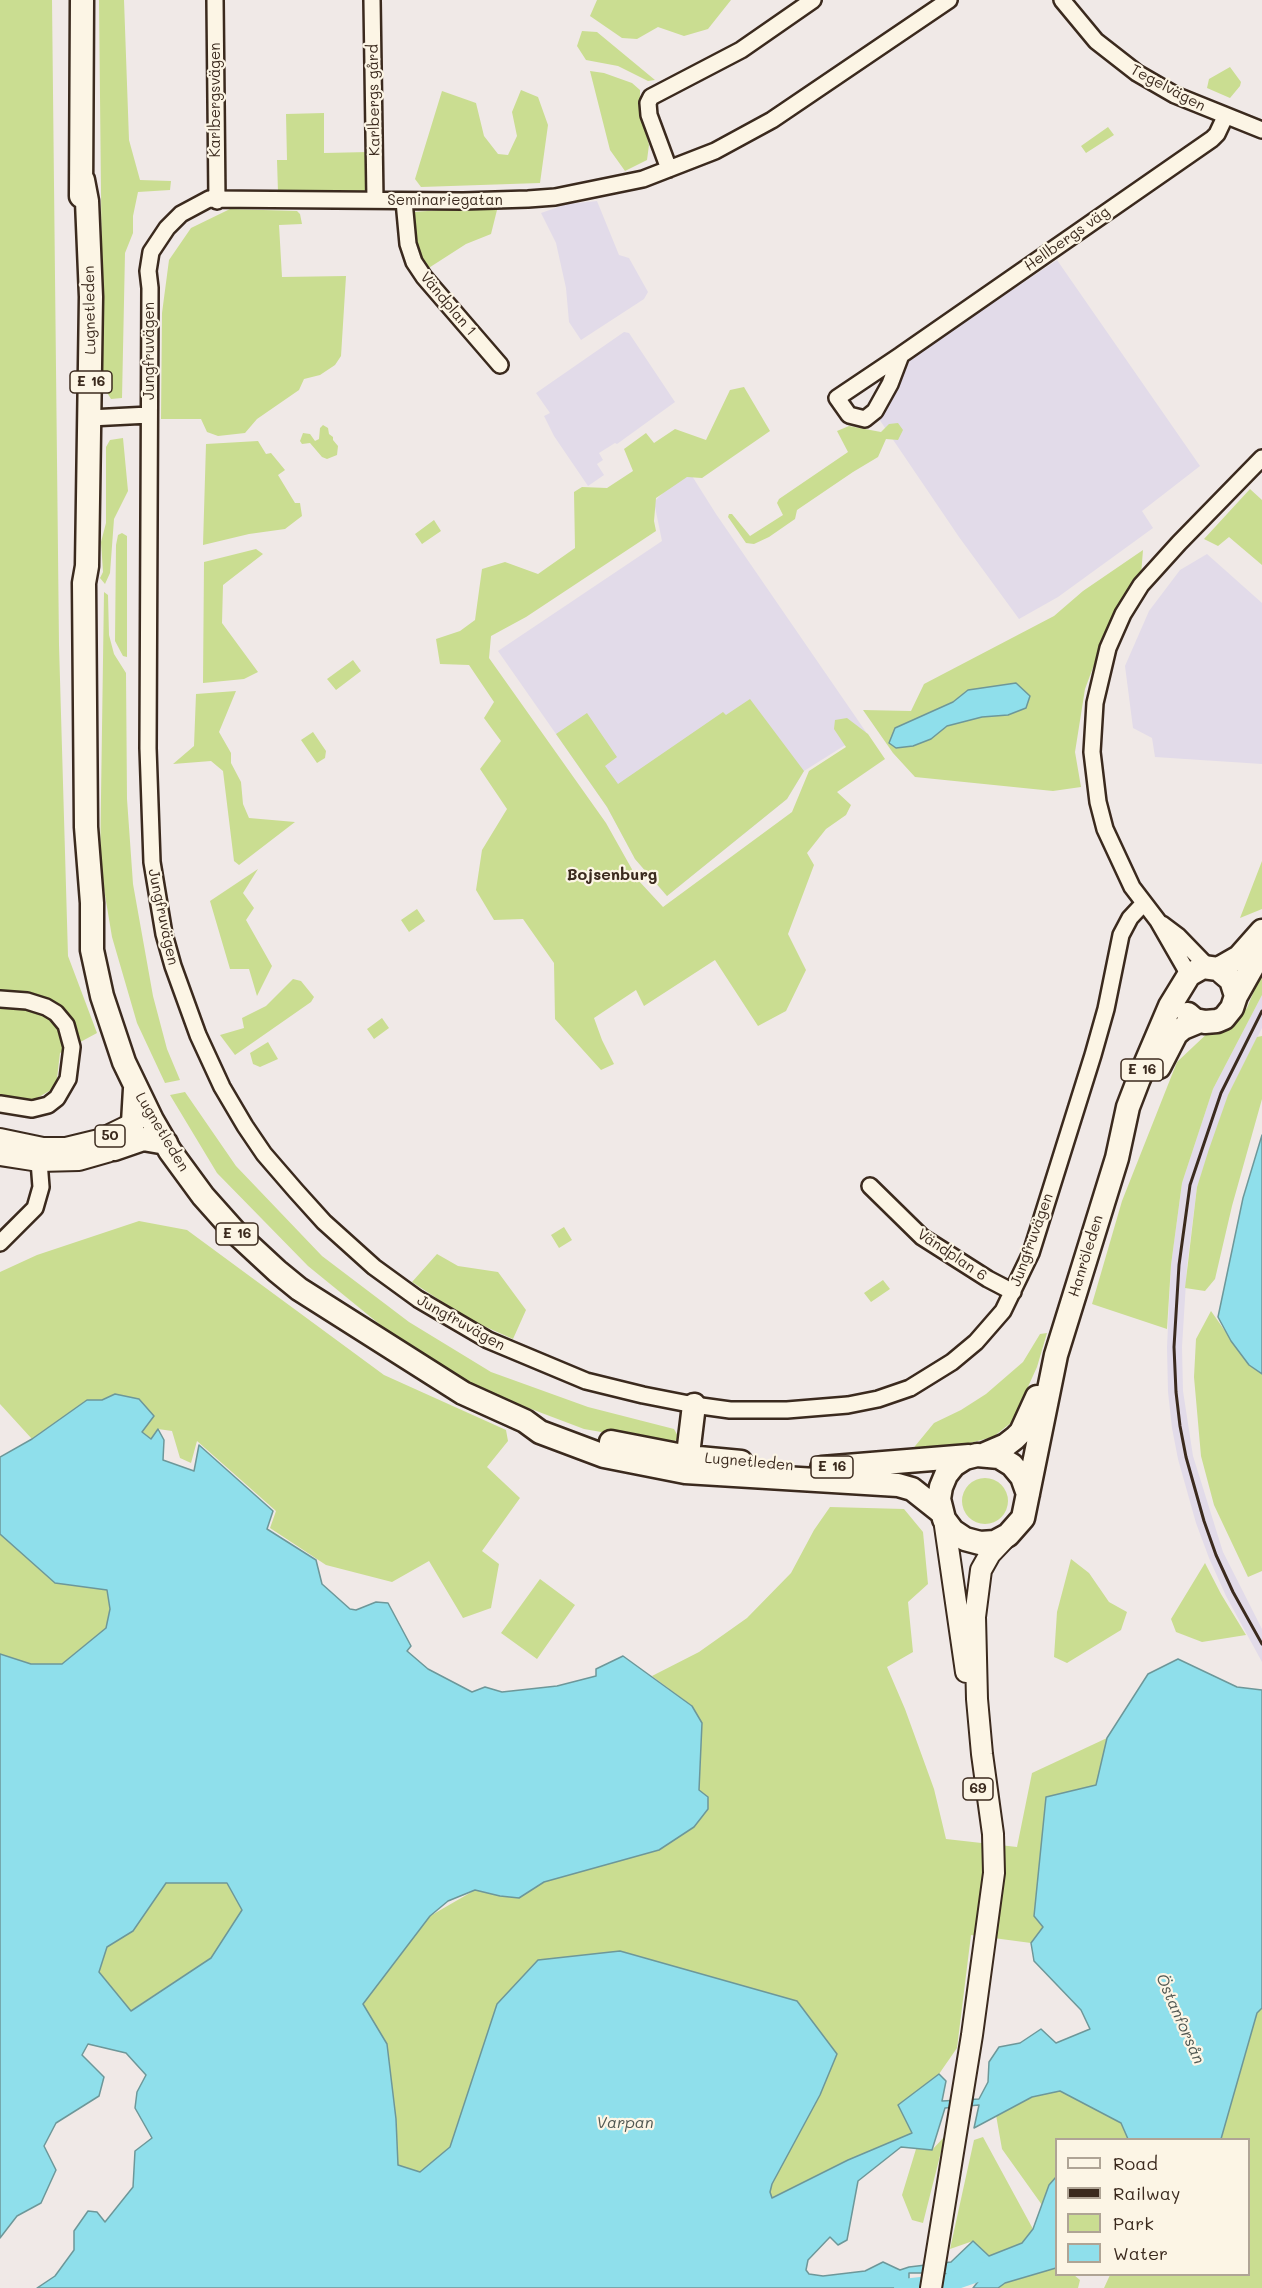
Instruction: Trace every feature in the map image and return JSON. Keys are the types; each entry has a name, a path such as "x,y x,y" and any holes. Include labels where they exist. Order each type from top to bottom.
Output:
{"highway":[{"name":"Lugnetleden","path":"82,0 83,180 77,303 83,418 81,568 84,584 86,827 92,903 92,950 108,1018 150,1119 203,1196 236,1233 277,1271 299,1288 463,1393 525,1421 540,1432 603,1456 898,1485 912,1489 943,1515"},
{"name":"Lugnetleden","path":"92,903 122,1016 144,1070 150,1119 197,1163 252,1230 329,1306"},
{"name":"Hanröleden","path":"1028,1494 1056,1355 1117,1158 1128,1107 1138,1081 1170,1006 1199,974 1239,957 1262,931"},
{"name":"Hanröleden","path":"1117,1158 1173,1038 1184,1028 1200,1022 1212,1022 1224,1018 1232,1008 1236,996 1262,950"},
{"path":"1200,1022 1191,1017 1180,1000 1199,974 1231,980 1236,996"},
{"name":"50","path":"114,1149 143,1139 166,1143"},
{"name":"Hanröleden","path":"981,1454 1006,1445 1021,1432 1056,1355"},
{"path":"686,1465 694,1405"},
{"name":"Lugnetleden","path":"686,1465 818,1468 981,1454"},
{"path":"981,1454 999,1457 1012,1465 1022,1477 1028,1494"},
{"name":"E 16","path":"943,1515 939,1499 946,1475 954,1465 965,1458 981,1454"},
{"name":"E 16","path":"1008,1535 1023,1518 1028,1494"},
{"path":"943,1515 953,1531 965,1539 980,1543 994,1542 1008,1535"}],"main road":[{"name":"50","path":"0,1155 39,1154 79,1160 114,1149 134,1137 150,1119"},
{"name":"50","path":"0,1138 39,1154 87,1144 150,1119"},
{"name":"69","path":"943,1515 967,1676 986,1886 990,1901"},
{"name":"69","path":"931,2288 966,2079 993,1887 994,1852 977,1699 975,1617 981,1570 990,1554 1008,1535"}],"street":[{"name":"Karlbergsvägen","path":"215,0 217,201"},
{"name":"Karlbergs gård","path":"372,0 375,200"},
{"path":"669,169 649,115 648,103 651,97 741,50 813,0"},
{"name":"Seminariegatan","path":"217,201 463,201 555,197 643,179 715,151 777,117 949,0"},
{"name":"Tegelvägen","path":"1062,0 1096,41 1152,83 1225,117 1262,130"},
{"name":"Hellbergs väg","path":"901,355 890,384 875,411 865,418 849,415 837,398 1212,139 1225,117"},
{"name":"Jungfruvägen","path":"217,201 200,209 179,226 169,238 150,288 148,748 152,862 162,925 173,966 198,1035 222,1087 264,1154 296,1191 352,1248 418,1299 488,1340 532,1360 594,1383 694,1405 730,1410 823,1408 893,1394 931,1377 952,1362 993,1324 1013,1292 1031,1252 1106,1009 1120,935 1130,918 1144,903"},
{"name":"Vändplan 1","path":"404,201 408,244 414,262 424,277 500,365"},
{"name":"Jungfruvägen","path":"83,418 149,415"},
{"path":"1199,974 1132,887 1105,829 1097,796 1092,752 1092,722 1100,676 1108,648 1123,614 1141,585 1262,458"},
{"path":"1158,921 1178,936 1199,974"},
{"path":"0,999 27,1001 56,1012 66,1026 72,1047 68,1079 57,1098 48,1105 32,1109 0,1104"},
{"path":"0,1243 35,1208 41,1187 39,1154"},
{"name":"Vändplan 6","path":"870,1186 922,1237 988,1279 1013,1292"}],"shaded area":[{"path":"597,201 619,255 629,258 648,292 644,299 581,340 569,322 566,288 556,243 541,213 567,204"},
{"path":"1057,260 1200,466 1142,511 1153,528 1058,597 1019,619 959,537 879,419 910,358"},
{"path":"624,332 629,333 675,402 617,444 599,453 603,460 597,464 604,475 588,486 554,436 544,416 550,413 536,393"},
{"path":"687,468 716,514 866,732 804,771 787,799 667,896 635,859 607,807 498,651 662,541 654,502"},
{"path":"1207,554 1262,603 1262,764 1155,757 1152,738 1133,728 1125,666 1149,611 1180,570"},
{"path":"1262,995 1262,1028 1228,1096 1197,1187 1187,1266 1182,1347 1183,1391 1193,1456 1223,1552 1262,1629 1262,1662 1226,1596 1196,1523 1172,1428 1167,1347 1171,1265 1182,1183 1213,1089"}],"green space":[{"path":"0,0 52,0 59,645 68,956 97,1033 60,1053 56,1087 32,1101 0,1094"},
{"path":"99,0 124,0 129,140 140,180 171,181 170,190 138,192 133,216 133,233 125,253 122,398 111,399 103,386"},
{"path":"597,0 731,0 708,29 684,36 658,27 637,39 622,38 590,16"},
{"path":"582,31 597,32 655,80 648,81 618,66 586,60 577,46"},
{"path":"1230,67 1241,82 1230,98 1207,88 1209,79"},
{"path":"590,71 604,73 632,83 640,90 640,112 649,145 647,160 625,171 610,150"},
{"path":"521,90 538,97 548,125 540,183 421,187 415,179 442,91 476,103 484,136 498,154 508,155 517,136 512,112"},
{"path":"324,113 324,153 369,152 369,191 278,192 277,160 287,160 286,114"},
{"path":"1108,127 1114,135 1086,153 1081,146"},
{"path":"498,206 491,234 466,244 424,271 417,250 413,212"},
{"path":"230,209 297,211 300,214 302,224 279,225 282,277 346,276 341,356 335,365 320,375 304,379 299,390 257,419 245,433 218,436 207,432 201,419 161,419 162,313 169,260 191,228"},
{"path":"744,387 770,431 702,478 687,477 656,498 654,521 656,531 526,617 491,636 489,658 606,823 638,880 663,907 792,812 809,771 846,747 834,729 835,720 847,718 868,734 885,759 837,792 851,805 846,815 826,829 807,853 814,865 788,934 806,970 786,1011 758,1026 715,960 644,1006 636,990 594,1018 614,1064 601,1070 555,1019 554,963 523,919 494,920 476,890 482,850 507,809 480,769 501,741 484,718 494,702 469,665 440,664 436,639 460,631 475,620 482,569 505,562 538,574 575,548 574,492 582,487 607,488 633,471 624,449 646,433 654,443 675,429 706,440 730,390"},
{"path":"898,423 903,430 898,440 886,439 878,457 797,510 795,519 769,537 754,544 746,543 728,517 732,514 750,536 783,515 777,503 779,499 848,452 837,431 849,426 881,432 889,424"},
{"path":"323,425 328,428 329,434 338,446 337,455 327,459 322,457 310,443 302,444 300,441 303,433 310,434 315,441 319,439 320,428"},
{"path":"123,438 128,491 114,519 110,573 105,584 100,578 103,572 101,542 106,523 106,447 110,440"},
{"path":"258,441 266,454 271,453 285,470 278,475 295,503 300,503 302,516 285,529 249,534 203,545 206,444"},
{"path":"1250,489 1262,500 1262,565 1229,537 1218,546 1204,539"},
{"path":"434,520 441,531 422,544 415,534"},
{"path":"122,533 127,536 127,657 123,656 115,641 116,545 118,535"},
{"path":"256,549 263,554 223,585 222,623 258,672 244,679 203,683 204,562"},
{"path":"1143,550 1141,575 1104,638 1085,689 1075,752 1081,787 1053,791 915,777 893,753 863,710 911,711 924,684 1054,616 1083,591","holes":["968,690 1026,708 1008,715 982,717 947,726 953,702"]},
{"path":"104,592 108,595 109,635 114,654 126,673 127,799 133,884 153,996 167,1049 180,1080 165,1083 137,1023 112,937 100,865"},
{"path":"353,660 361,671 336,690 327,679"},
{"path":"236,691 219,732 231,753 231,763 241,782 243,804 249,818 295,822 239,865 234,861 223,771 211,761 173,764 194,746 196,694"},
{"path":"750,699 804,771 787,799 667,896 635,859 607,807 556,734 587,713 617,757 605,766 618,784 723,712 726,715"},
{"path":"313,732 326,751 325,758 317,763 301,740"},
{"path":"1262,861 1262,909 1240,918"},
{"path":"258,869 243,893 254,908 246,920 272,966 257,996 249,969 230,969 210,901"},
{"path":"417,909 425,921 409,932 401,920"},
{"path":"1262,971 1262,995 1213,1089 1182,1183 1171,1265 1167,1329 1092,1304 1122,1201 1177,1062 1212,1029 1231,1021 1247,1008"},
{"path":"293,979 301,981 314,997 311,1002 235,1055 220,1035 244,1028 242,1018 266,1006"},
{"path":"382,1018 389,1028 374,1039 367,1029"},
{"path":"1262,1036 1262,1099 1232,1206 1215,1279 1205,1291 1185,1288 1197,1187 1228,1095 1257,1037"},
{"path":"268,1042 278,1059 260,1067 253,1064 250,1053"},
{"path":"185,1092 236,1166 322,1256 409,1322 491,1372 588,1407 674,1429 679,1438 670,1444 584,1429 481,1390 394,1336 308,1266 217,1173 170,1095"},
{"path":"139,1221 187,1230 384,1375 506,1430 508,1441 487,1467 520,1498 482,1551 499,1564 491,1608 463,1618 429,1561 392,1582 326,1565 270,1528 276,1511 197,1441 191,1463 180,1458 172,1431 158,1429 151,1439 142,1432 116,1394 102,1400 87,1400 32,1439 0,1404 0,1272 37,1255"},
{"path":"564,1227 572,1240 559,1248 551,1235"},
{"path":"437,1254 458,1266 498,1272 526,1310 513,1339 470,1320 412,1282"},
{"path":"883,1280 890,1289 871,1302 864,1293"},
{"path":"1211,1311 1249,1365 1262,1374 1262,1571 1248,1577 1214,1505 1201,1456 1194,1377 1196,1339"},
{"path":"1047,1333 1037,1367 1012,1422 993,1437 966,1444 934,1446 911,1451 934,1423 986,1394 1023,1362 1040,1334"},
{"path":"985,1478 1001,1485 1008,1501 1001,1517 985,1524 969,1517 962,1501 969,1485"},
{"path":"830,1507 904,1509 923,1532 928,1584 908,1602 913,1652 887,1667 934,1789 946,1839 1017,1847 1032,1773 1107,1738 1096,1785 1034,1916 1043,1927 1031,1943 971,1935 957,2048 939,2074 898,2105 912,2133 848,2160 772,2198 770,2192 772,2184 820,2095 837,2054 497,2004 450,2147 420,2173 398,2165 396,2119 387,2044 362,2004 430,1916 475,1890 519,1898 544,1882 659,1850 699,1790 702,1723 692,1706 652,1676 699,1652 747,1618 791,1573 814,1530"},
{"path":"0,1534 55,1583 107,1590 110,1609 106,1628 62,1664 31,1664 0,1654"},
{"path":"1071,1559 1089,1573 1109,1602 1127,1612 1121,1630 1067,1663 1054,1657 1057,1612"},
{"path":"1205,1563 1246,1635 1202,1642 1176,1632 1171,1619"},
{"path":"540,1579 575,1605 537,1659 501,1633"},
{"path":"165,1883 227,1883 242,1910 211,1958 130,2011 99,1972 107,1947 133,1931"},
{"path":"1262,2008 1262,2288 1104,2288 1110,2276 1250,2276 1250,2138 1221,2138 1257,2013"},
{"path":"1060,2091 1121,2123 1128,2138 1055,2138 1055,2178 1049,2185 1042,2205 1002,2149 996,2115 1032,2097"},
{"path":"945,2136 923,2223 912,2220 902,2195 916,2149 932,2150"},
{"path":"983,2137 1033,2229 1022,2243 989,2256 973,2241 950,2249 974,2140"},
{"path":"1055,2268 1055,2276 1075,2276 1080,2280 1078,2288 998,2288 1005,2283"}],"water":[{"path":"1016,683 1030,696 1026,708 1008,715 982,717 947,726 931,739 913,746 896,748 889,743 895,728 953,702 968,690"},
{"path":"1262,1135 1262,1374 1249,1365 1231,1341 1218,1317 1243,1198"},
{"name":"Varpan","path":"115,1394 139,1399 154,1416 142,1432 151,1439 158,1429 164,1440 163,1460 194,1471 199,1445 273,1511 267,1529 316,1560 322,1584 350,1609 356,1610 376,1602 388,1603 411,1646 407,1651 428,1669 472,1692 485,1687 502,1692 557,1686 596,1676 596,1669 623,1656 692,1706 702,1723 699,1790 708,1797 708,1809 694,1827 659,1850 544,1882 519,1898 475,1890 448,1901 430,1916 363,2004 387,2044 396,2119 398,2165 420,2172 450,2147 497,2004 538,1960 620,1951 797,2001 837,2054 820,2095 772,2184 770,2192 772,2198 848,2160 912,2133 898,2105 939,2074 946,2081 942,2101 979,2099 988,2082 989,2062 999,2047 1020,2043 1041,2029 1056,2043 1090,2029 1081,2010 1034,1961 1031,1943 1043,1927 1034,1916 1046,1797 1096,1785 1107,1738 1148,1674 1178,1659 1237,1687 1262,1690 1262,2008 1257,2013 1221,2138 1128,2138 1121,2123 1060,2091 1032,2097 974,2128 979,2105 945,2108 932,2150 901,2147 858,2181 847,2240 838,2245 830,2237 808,2260 806,2270 809,2274 823,2276 865,2271 883,2262 900,2270 951,2262 973,2241 989,2256 1022,2243 1033,2229 1049,2185 1055,2178 1055,2268 1005,2283 998,2288 973,2288 980,2279 954,2279 944,2273 909,2273 909,2288 37,2288 55,2276 74,2250 74,2231 88,2211 97,2212 105,2222 133,2187 135,2151 152,2138 135,2108 137,2092 146,2075 126,2053 88,2044 82,2055 104,2077 99,2096 56,2123 44,2146 56,2170 41,2203 17,2216 0,2238 0,1654 31,1664 62,1664 106,1628 110,1609 107,1590 55,1583 0,1534 0,1457 32,1439 87,1400 102,1400","holes":["166,1883 227,1883 242,1910 211,1958 131,2011 99,1972 107,1947 133,1931"]}],"waterway":[{"name":"Östanforsån","path":"903,2288 948,2283 983,2271"}],"railway":[{"path":"1262,1011 1221,1093 1190,1185 1179,1265 1174,1347 1180,1426 1204,1521 1233,1592 1262,1644"}],"district":[{"name":"Bojsenburg","path":"612,875"}]}
